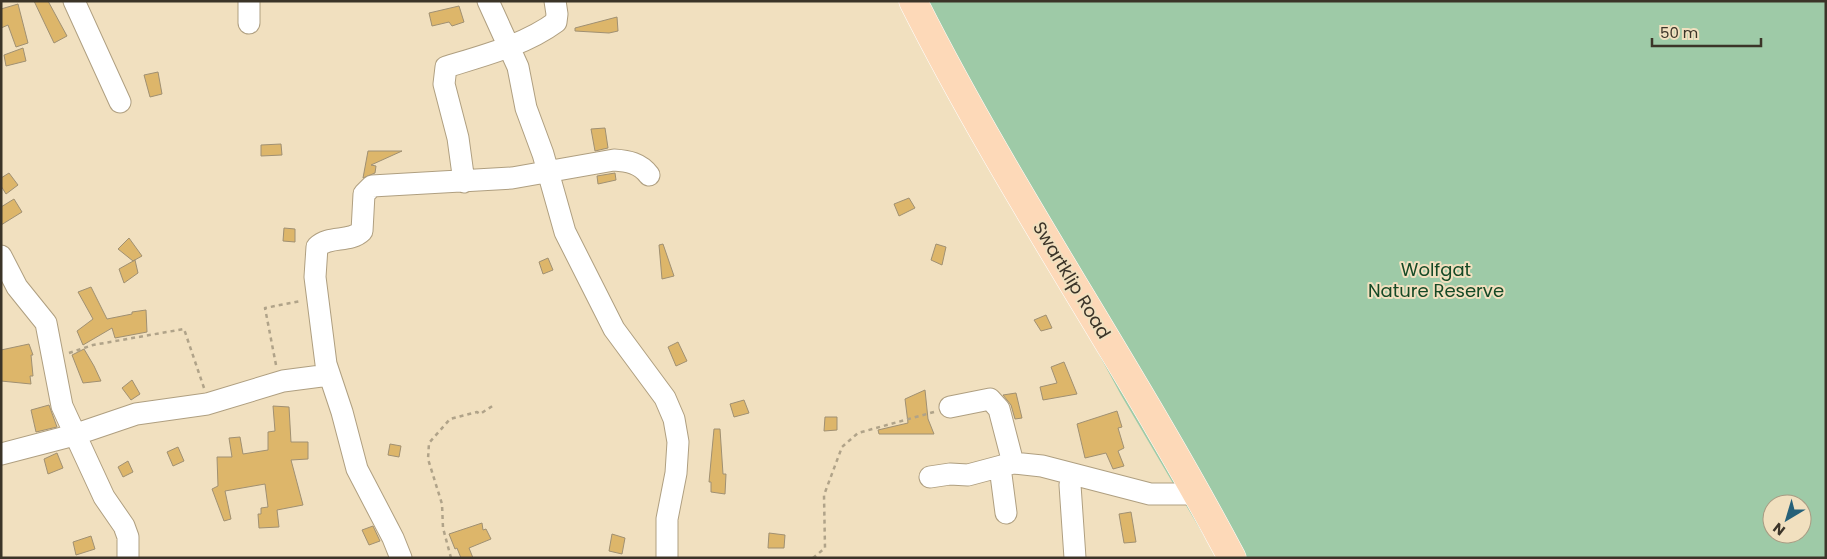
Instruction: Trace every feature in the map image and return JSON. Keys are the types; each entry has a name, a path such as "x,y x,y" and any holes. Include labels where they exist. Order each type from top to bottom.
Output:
{"main road":[{"name":"Swartklip Road","path":"913,1 970,108 1157,422 1232,558"}],"street":[{"path":"74,1 120,102"},
{"path":"248,23 249,1"},
{"path":"488,1 510,45 518,68 526,108 543,154 547,174 565,232 614,329 655,383 674,419 678,450 676,473 667,519 667,558"},
{"path":"464,182 459,145 444,84 446,67 510,45 546,29 556,22 555,1"},
{"path":"401,558 394,538 357,469 342,412 329,374 315,277 317,247 327,241 350,237 362,231 363,199 370,187 464,182 547,174 595,162 614,160 629,161 644,168 649,175"},
{"path":"1,256 17,287 46,322 62,406 104,496 124,526 128,537 128,558"},
{"path":"1,454 74,435 136,414 207,404 283,381 329,374"},
{"path":"950,408 990,399 994,401 999,409 1006,465 1006,512"},
{"path":"930,477 950,474 968,475 1006,465 1042,466 1150,494 1196,494"},
{"path":"1072,475 1070,486 1076,558"}],"path":[{"path":"283,381 276,366 265,308 319,296"},
{"path":"54,360 93,345 184,330 203,383 207,404"},
{"path":"451,558 443,528 442,504 428,459 429,442 450,419 477,412 480,414 494,405"},
{"path":"813,558 825,548 824,495 842,447 858,433 950,408"}],"green space":[{"name":"Wolfgat Nature Reserve","path":"907,1 1826,1 1826,558 1217,558 1121,395"}],"building":[{"path":"34,1 48,1 67,36 54,43"},
{"path":"18,4 28,43 16,47 8,25 1,28 1,9"},
{"path":"459,6 464,22 452,26 449,22 432,26 429,13"},
{"path":"617,17 618,31 609,33 575,31 575,28"},
{"path":"23,48 26,61 6,66 4,55"},
{"path":"158,72 162,94 150,97 144,75"},
{"path":"605,128 608,148 595,151 591,129"},
{"path":"281,144 282,155 261,156 261,145"},
{"path":"368,151 402,151 371,165 376,166 375,173 363,178"},
{"path":"9,173 18,185 6,194 1,186 1,178"},
{"path":"615,173 616,180 598,184 597,176"},
{"path":"909,198 915,208 899,216 894,204"},
{"path":"14,199 22,212 1,225 1,207"},
{"path":"284,228 295,229 295,242 283,241"},
{"path":"129,238 142,256 133,261 118,249"},
{"path":"663,244 674,276 662,279 659,245"},
{"path":"936,244 946,247 942,265 931,260"},
{"path":"548,258 553,270 543,274 539,262"},
{"path":"135,260 138,273 124,283 119,269"},
{"path":"91,287 107,319 146,310 147,332 115,338 112,328 83,345 77,331 93,319 78,292"},
{"path":"1046,315 1052,328 1041,331 1034,320"},
{"path":"678,342 687,361 676,366 668,347"},
{"path":"29,344 33,355 31,355 33,376 30,376 31,384 1,381 1,350"},
{"path":"84,349 101,381 83,383 72,355"},
{"path":"1064,362 1077,394 1043,400 1040,387 1057,383 1051,367"},
{"path":"132,380 140,394 131,400 122,388"},
{"path":"925,390 928,419 934,434 879,434 878,430 908,423 905,399"},
{"path":"1016,393 1022,418 1015,419 1011,405 1003,395"},
{"path":"744,400 749,413 734,417 730,404"},
{"path":"49,405 57,427 36,432 31,410"},
{"path":"273,406 289,407 291,442 308,442 308,459 291,460 303,505 277,510 279,527 259,528 258,514 261,514 261,508 268,507 265,484 225,491 231,519 224,521 212,489 218,486 217,457 232,457 229,438 240,437 243,454 268,450 268,432 275,431"},
{"path":"1117,411 1122,427 1118,428 1124,448 1118,451 1124,466 1113,469 1106,453 1085,458 1077,424"},
{"path":"825,417 837,417 837,430 824,431"},
{"path":"714,429 720,429 723,474 726,474 725,494 711,492 711,482 709,482"},
{"path":"390,444 401,446 399,457 388,455"},
{"path":"178,447 184,461 173,466 167,452"},
{"path":"57,453 63,468 48,474 44,459"},
{"path":"128,461 133,472 123,477 118,467"},
{"path":"1131,512 1136,542 1124,543 1119,514"},
{"path":"482,523 483,530 486,529 491,539 469,548 473,558 461,558 449,534"},
{"path":"373,526 380,541 369,545 362,530"},
{"path":"769,533 785,535 784,548 768,548"},
{"path":"612,534 625,538 622,554 609,551"},
{"path":"91,536 95,549 76,555 73,542"}]}
